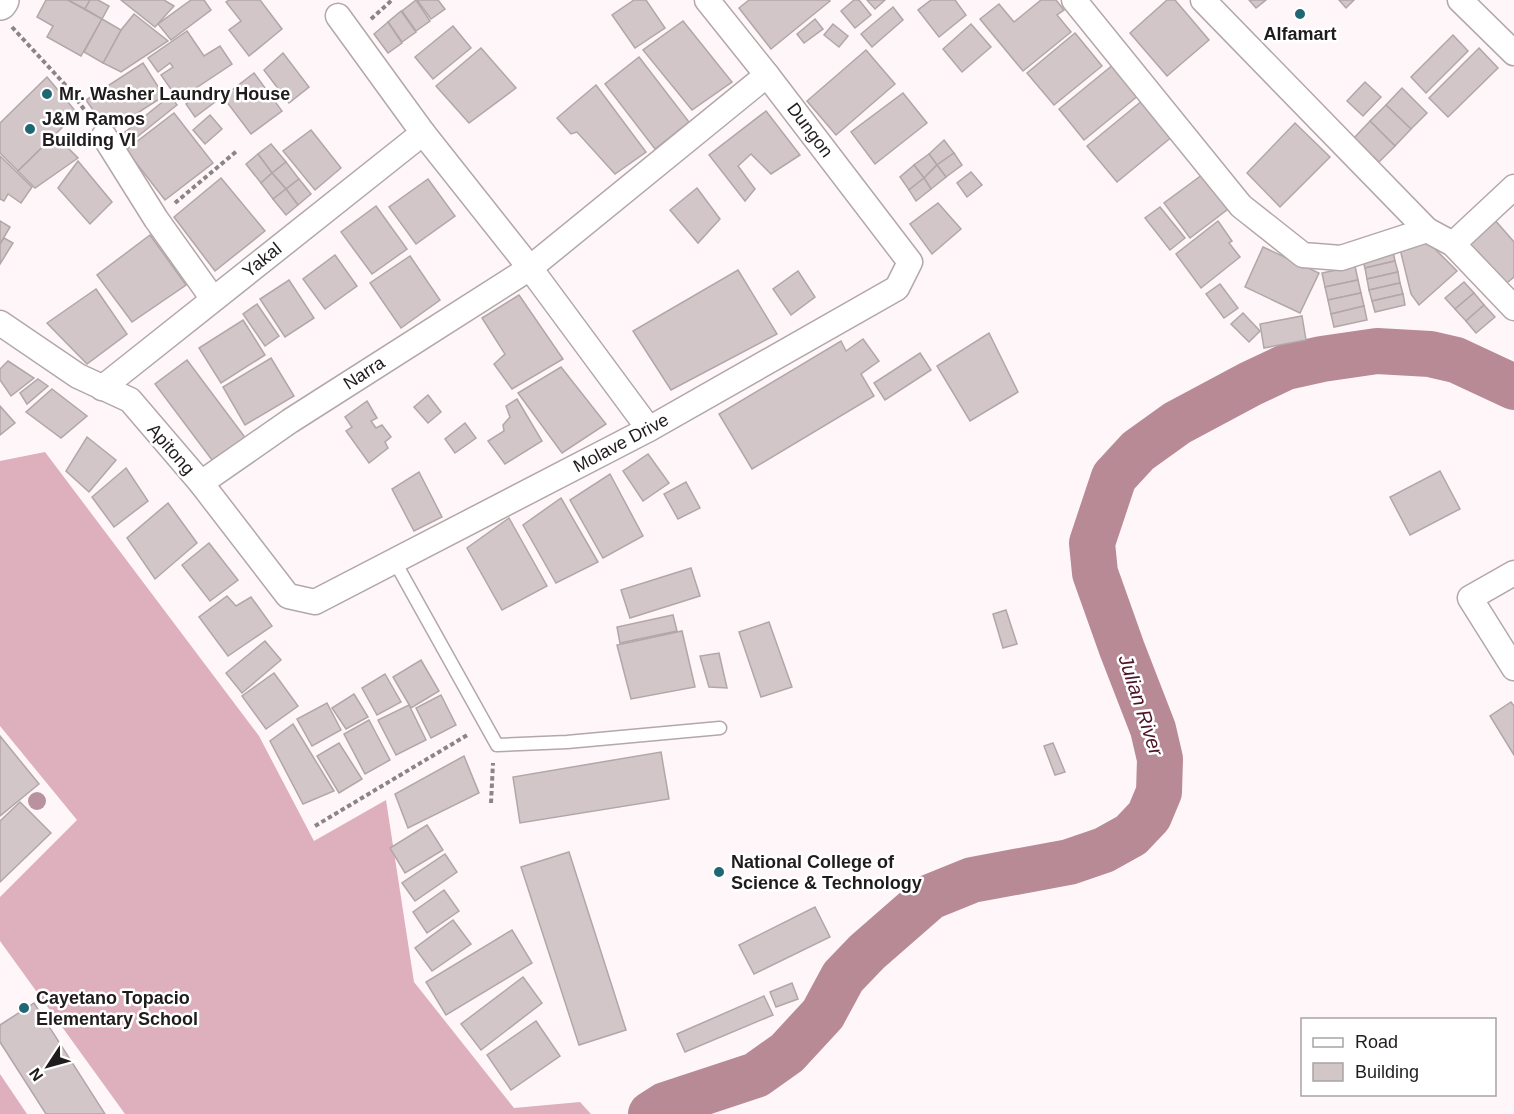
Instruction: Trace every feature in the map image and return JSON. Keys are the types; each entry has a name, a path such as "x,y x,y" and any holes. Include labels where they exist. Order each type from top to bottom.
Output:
{"street":[{"name":"Dungon","path":"707,0 768,75 910,262"},
{"path":"1074,0 1241,206 1303,255 1341,258 1427,230"},
{"path":"1203,0 1427,230 1453,244 1514,308"},
{"path":"1460,0 1514,53"},
{"path":"338,16 423,133 530,267 650,429"},
{"name":"Narra","path":"201,483 290,421 530,267 768,75"},
{"name":"Yakal","path":"102,388 423,133"},
{"path":"104,136 156,219 213,299"},
{"path":"1453,244 1514,188"},
{"name":"Molave Drive","path":"315,602 650,429 897,288 910,262"},
{"name":"Apitong","path":"0,323 78,376 130,400 201,483 288,596 315,602"},
{"path":"1514,573 1470,598 1514,668"}],"lane":[{"path":"395,562 497,745 567,742 720,728"}],"path":[{"path":"3,8 104,136"},
{"path":"156,219 238,150"},
{"path":"315,826 485,724"},
{"path":"491,803 492,768 497,745"}],"shaded area":[{"path":"45,452 259,736 314,841 386,800 414,982 514,1108 580,1102 591,1114 125,1114 0,941 0,897 77,820 0,726 0,461"},
{"path":"0,1074 27,1114 0,1114"}],"building":[{"path":"46,0 68,0 102,19 81,56 47,37 53,26 37,17"},
{"path":"68,0 90,0 85,9"},
{"path":"90,0 98,0 109,6 102,19 85,9"},
{"path":"121,0 164,0 174,6 155,27"},
{"path":"191,0 204,0 211,10 171,40 158,24"},
{"path":"229,0 260,0 282,29 249,56 229,30 241,21 226,2"},
{"path":"416,0 430,21 416,31 402,11"},
{"path":"417,0 438,0 445,9 431,19"},
{"path":"634,0 646,0 665,28 635,48 612,15"},
{"path":"749,0 830,1 771,49 739,8"},
{"path":"854,0 859,0 871,15 855,28 841,11"},
{"path":"867,0 885,0 875,9"},
{"path":"931,0 955,0 966,15 939,37 918,10"},
{"path":"1041,0 1056,0 1064,10 1057,15 1071,32 1023,71 980,19 999,4 1014,22"},
{"path":"1167,0 1175,0 1209,40 1167,76 1130,33"},
{"path":"1249,0 1266,0 1256,8"},
{"path":"1339,0 1354,0 1346,8"},
{"path":"893,7 903,20 872,47 861,34"},
{"path":"401,11 416,32 402,42 388,22"},
{"path":"134,14 168,41 121,72 103,63 121,30"},
{"path":"102,19 121,30 103,63 84,52"},
{"path":"815,19 823,29 804,43 797,34"},
{"path":"683,21 732,82 692,110 643,50"},
{"path":"388,22 402,43 388,53 374,34"},
{"path":"833,24 848,36 839,47 824,35"},
{"path":"971,24 991,47 962,72 943,49"},
{"path":"453,26 471,48 433,79 415,57"},
{"path":"187,31 204,56 220,46 232,64 187,94 183,89 175,95 161,75 173,67 170,63 158,72 148,58"},
{"path":"1075,33 1102,66 1054,105 1027,73"},
{"path":"1453,35 1468,51 1426,93 1411,77"},
{"path":"481,48 516,88 469,123 436,86"},
{"path":"1479,48 1498,68 1448,117 1429,98"},
{"path":"866,50 895,84 836,135 807,101"},
{"path":"283,53 309,87 289,103 264,70"},
{"path":"639,57 689,122 655,149 605,84"},
{"path":"143,63 164,96 108,132 86,100"},
{"path":"1114,64 1139,95 1084,140 1059,109"},
{"path":"254,73 282,111 251,134 223,97"},
{"name":"J&M Ramos Building VI","path":"47,77 77,113 18,171 0,153 0,123"},
{"path":"1365,82 1381,97 1363,116 1347,101"},
{"path":"596,85 646,152 615,174 577,132 571,134 557,118"},
{"path":"210,86 219,99 195,117 186,104"},
{"path":"1402,88 1427,113 1411,129 1386,105"},
{"path":"903,93 927,123 875,164 851,132"},
{"path":"170,96 177,105 127,145 120,136"},
{"path":"1143,100 1173,136 1117,182 1087,146"},
{"path":"1386,105 1411,129 1395,146 1370,121"},
{"path":"766,111 800,155 771,174 751,154 738,166 755,189 745,201 709,155"},
{"path":"174,113 213,163 165,200 126,150"},
{"path":"210,115 222,129 205,144 193,130"},
{"path":"1370,121 1395,146 1379,162 1354,138"},
{"path":"1295,123 1330,157 1280,207 1247,173"},
{"path":"311,130 341,168 315,190 283,151"},
{"path":"55,135 78,158 35,188 18,171"},
{"path":"944,140 954,153 937,165 929,154"},
{"path":"271,144 286,162 272,173 258,154"},
{"path":"954,153 962,165 946,177 937,165"},
{"path":"258,154 272,173 261,183 246,164"},
{"path":"929,154 937,165 924,178 914,165"},
{"path":"0,156 32,187 21,203 8,194 4,201 0,199"},
{"path":"78,161 112,202 90,224 58,188"},
{"path":"286,162 299,179 286,189 272,173"},
{"path":"914,165 924,178 909,190 900,177"},
{"path":"937,165 946,177 931,189 924,178"},
{"path":"971,172 982,185 967,197 957,183"},
{"path":"1206,172 1232,206 1190,238 1164,203"},
{"path":"272,173 286,189 273,199 261,183"},
{"path":"221,178 265,231 215,271 174,217"},
{"path":"924,178 931,189 916,201 909,190"},
{"path":"299,179 311,194 298,205 286,189"},
{"path":"428,179 455,216 416,244 389,207"},
{"path":"697,188 720,219 698,243 670,210"},
{"path":"286,189 298,205 286,215 273,199"},
{"path":"938,203 961,229 932,254 910,224"},
{"path":"376,206 407,249 372,274 341,232"},
{"path":"1160,207 1185,238 1170,250 1145,218"},
{"path":"1494,219 1514,242 1514,277 1503,286 1466,243"},
{"path":"0,221 10,227 0,244"},
{"path":"1218,221 1232,241 1229,243 1240,257 1201,288 1176,254"},
{"path":"1420,234 1457,271 1419,305 1411,294 1400,249"},
{"path":"150,235 186,285 132,322 97,275"},
{"path":"4,238 13,243 0,264 0,244"},
{"path":"1263,247 1319,273 1300,313 1245,287"},
{"path":"1393,251 1395,261 1365,268 1362,258"},
{"path":"335,255 357,286 325,309 303,279"},
{"path":"410,256 440,300 401,328 370,283"},
{"path":"1395,261 1398,272 1367,279 1365,268"},
{"path":"1355,266 1358,280 1325,287 1322,273"},
{"path":"738,270 777,334 671,390 633,331"},
{"path":"798,271 815,297 791,315 773,289"},
{"path":"1398,272 1400,283 1369,290 1367,279"},
{"path":"289,280 314,318 285,337 260,299"},
{"path":"1358,280 1361,293 1328,300 1325,287"},
{"path":"1464,282 1474,293 1455,309 1445,298"},
{"path":"1400,283 1403,294 1372,301 1369,290"},
{"path":"1220,284 1238,308 1224,318 1206,294"},
{"path":"96,289 127,334 87,364 47,323"},
{"path":"1361,293 1364,306 1331,314 1328,300"},
{"path":"1474,293 1484,305 1466,321 1455,309"},
{"path":"1403,294 1405,305 1375,312 1372,301"},
{"path":"519,295 563,359 512,389 494,364 505,354 482,318"},
{"path":"257,304 279,336 265,346 243,314"},
{"path":"1484,305 1495,317 1476,333 1466,321"},
{"path":"1364,306 1367,320 1334,327 1331,314"},
{"path":"1243,313 1260,331 1249,342 1231,324"},
{"path":"1302,316 1306,340 1264,348 1260,324"},
{"path":"243,320 265,355 221,383 199,348"},
{"path":"989,333 1018,392 970,421 937,366"},
{"path":"863,339 879,361 861,374 874,396 752,469 719,414 841,341 846,351"},
{"path":"920,353 931,370 885,400 874,383"},
{"path":"271,358 294,396 245,425 223,387"},
{"path":"187,360 247,440 215,464 155,384"},
{"path":"8,361 34,378 11,396 0,380 0,369"},
{"path":"561,367 606,424 562,453 518,393"},
{"path":"38,379 48,386 27,404 20,393"},
{"path":"52,389 87,416 61,438 26,412"},
{"path":"428,395 441,412 428,423 414,407"},
{"path":"517,399 542,441 505,464 488,441 504,431 503,425 510,417 506,406"},
{"path":"367,401 377,418 371,421 376,428 382,425 391,437 385,442 388,448 369,463 346,431 352,427 345,417"},
{"path":"0,406 15,423 0,435"},
{"path":"465,423 476,438 455,453 445,439"},
{"path":"87,437 116,460 89,492 66,471"},
{"path":"648,454 669,483 643,501 623,471"},
{"path":"126,468 148,501 114,527 92,497"},
{"path":"1440,471 1460,509 1410,535 1390,497"},
{"path":"419,472 442,517 414,531 392,489"},
{"path":"610,474 643,536 603,558 570,500"},
{"path":"686,482 700,508 678,519 664,494"},
{"path":"561,498 598,562 556,583 523,525"},
{"path":"168,503 197,543 155,579 127,538"},
{"path":"509,518 547,586 502,610 467,548"},
{"path":"209,543 238,580 210,601 182,565"},
{"path":"691,568 700,596 630,618 621,590"},
{"path":"227,596 236,606 251,597 272,626 228,656 199,617"},
{"path":"1006,610 1017,644 1003,648 993,614"},
{"path":"673,615 677,631 620,643 617,627"},
{"path":"769,622 792,687 761,697 739,632"},
{"path":"682,631 695,687 631,699 617,645"},
{"path":"265,641 281,660 242,693 226,673"},
{"path":"719,653 727,688 709,687 700,656"},
{"path":"421,660 439,691 411,708 393,677"},
{"path":"274,673 298,706 266,729 242,696"},
{"path":"385,674 401,702 377,715 362,688"},
{"path":"354,694 368,717 346,729 332,708"},
{"path":"441,695 456,725 431,738 416,708"},
{"path":"1511,702 1514,706 1514,755 1490,716"},
{"path":"327,703 341,730 312,746 297,719"},
{"path":"409,705 426,740 396,755 378,720"},
{"path":"369,720 390,760 365,774 344,734"},
{"path":"293,724 334,791 303,804 270,741"},
{"path":"0,736 39,784 0,816"},
{"path":"339,743 362,779 339,793 317,756"},
{"path":"1053,743 1065,772 1055,775 1044,746"},
{"path":"661,752 669,799 520,823 513,777"},
{"path":"464,756 479,793 408,828 395,794"},
{"path":"20,802 51,833 0,882 0,821"},
{"path":"427,825 443,850 405,873 390,848"},
{"path":"569,852 626,1030 579,1045 521,867"},
{"path":"445,854 457,872 415,901 402,883"},
{"path":"444,890 459,911 427,933 413,912"},
{"path":"815,907 830,937 754,974 739,945"},
{"path":"453,920 471,944 432,971 415,948"},
{"path":"512,930 532,963 446,1015 426,982"},
{"path":"523,977 542,1003 481,1050 461,1024"},
{"path":"792,983 798,999 776,1007 770,992"},
{"path":"764,996 773,1015 685,1052 677,1034"},
{"path":"34,1003 105,1114 46,1114 0,1042 0,1025"},
{"path":"536,1021 560,1056 511,1090 487,1055"}],"waterway":[{"name":"Julian River","path":"651,1114 665,1105 756,1075 787,1053 823,1014 843,977 867,952 930,897 972,880 1069,862 1104,850 1131,835 1149,816 1159,792 1160,759 1153,729 1095,573 1092,543 1114,477 1138,451 1177,423 1250,384 1286,367 1322,359 1377,351 1430,354 1456,360 1514,387"}],"place":[{"name":"Alfamart","path":"1300,14"},
{"name":"Mr. Washer Laundry House","path":"47,94"},
{"name":"J&M Ramos Building VI","path":"30,129"},
{"name":"National College of Science & Technology","path":"719,872"},
{"name":"Cayetano Topacio Elementary School","path":"24,1008"}]}
